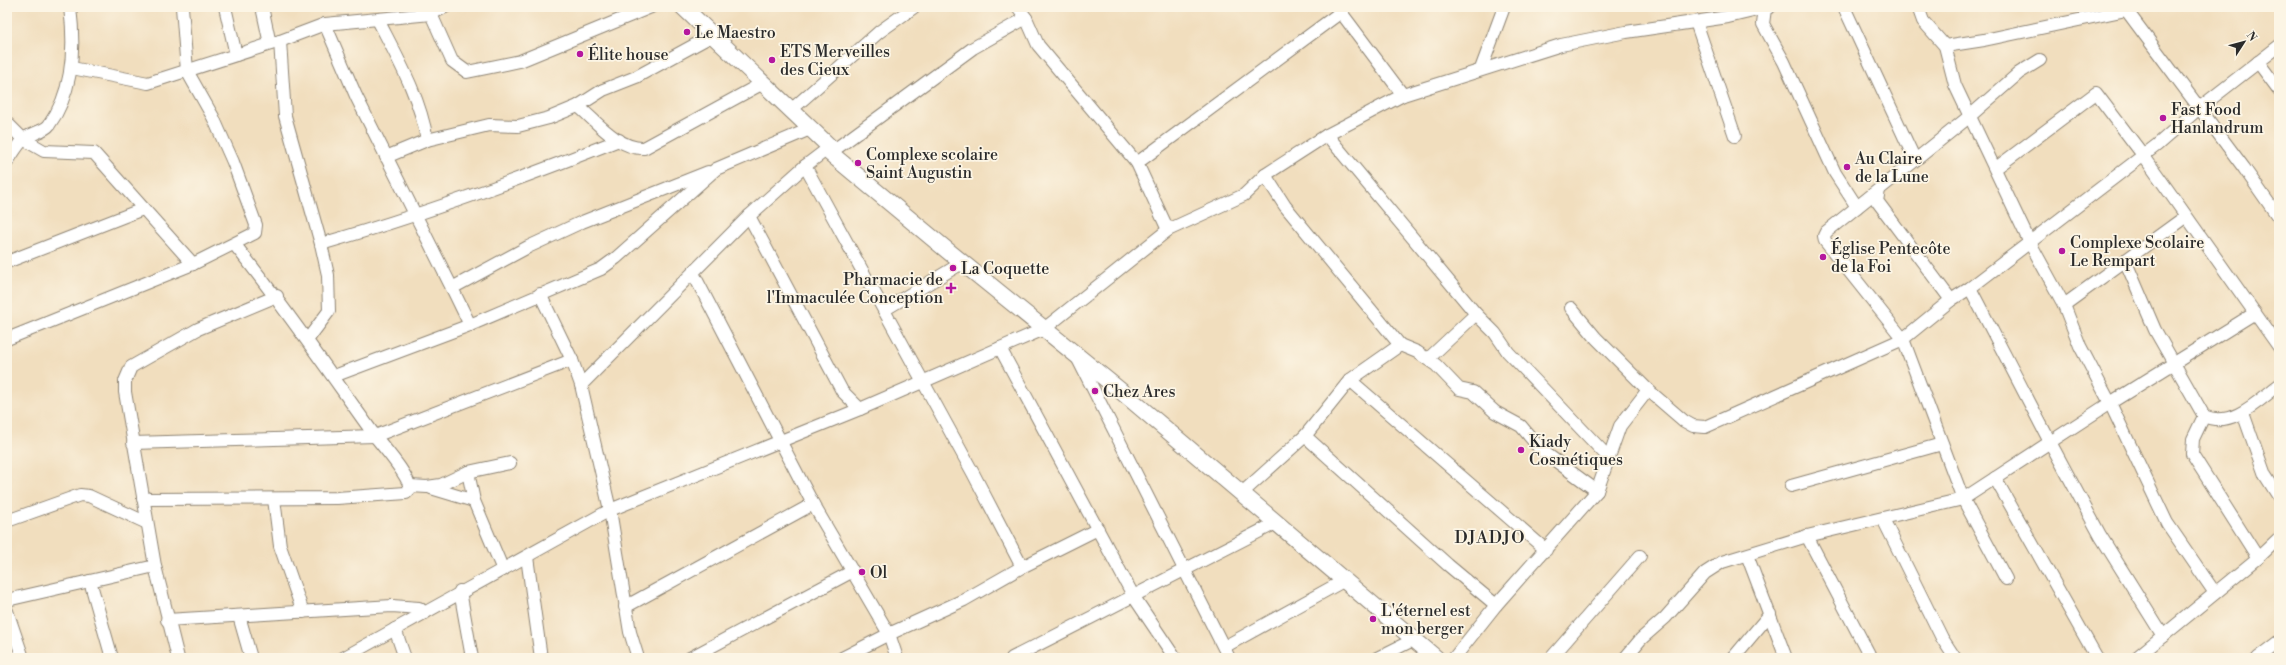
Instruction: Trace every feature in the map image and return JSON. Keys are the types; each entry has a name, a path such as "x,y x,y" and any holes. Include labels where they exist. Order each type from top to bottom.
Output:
{"main road":[{"path":"683,7 714,35 830,150 962,263 1075,352 1436,658"}],"street":[{"path":"7,162 23,139 49,126 60,104 72,68 73,28 70,7"},
{"path":"7,339 193,264 251,237 255,233 256,226 233,162 213,118 188,71 182,7"},
{"path":"225,7 236,55"},
{"path":"262,7 275,42 285,116 322,244 328,275 329,311 308,339"},
{"path":"72,68 148,83 188,71 325,24 431,14 445,7"},
{"path":"431,14 452,61 467,72 520,61 651,7"},
{"path":"790,111 879,32 914,7"},
{"path":"1018,7 1026,18 1038,45 1137,163 1168,230"},
{"path":"1481,69 1504,7"},
{"path":"1844,7 1915,160"},
{"path":"1918,7 1923,21 1945,46 1955,85 2030,241 2064,305 2080,346 2110,403 2167,523 2215,593"},
{"path":"343,658 610,510 860,409 1044,328 1168,230 1244,195 1265,175 1327,135 1403,95 1481,69 1562,45 1626,32 1696,22 1727,12 1767,8 1763,24 1784,62 1835,173 1857,207"},
{"path":"1945,46 1984,40 2127,8 2198,109 2244,168 2279,218"},
{"path":"1137,163 1339,10 1403,95"},
{"path":"582,385 749,216 805,166 830,150 973,48 1026,18"},
{"path":"378,20 416,95 424,116 427,140"},
{"path":"1696,22 1735,136"},
{"path":"325,24 356,96 470,325"},
{"path":"386,157 427,140 489,125 518,126 549,118 578,106 603,90 636,77 714,35"},
{"path":"1571,308 1596,338 1648,390 1684,421 1693,426 1705,427 1903,339 1951,300 1970,288 2142,155 2279,46"},
{"path":"2006,580 1963,498 1903,339 1825,241 1824,236 1826,232 1970,116 2019,73 2040,60"},
{"path":"2258,62 2279,90"},
{"path":"578,106 619,140 633,148 644,148 763,83"},
{"path":"1996,168 2096,93 2279,347"},
{"path":"7,123 23,139 44,151 94,153 193,264"},
{"path":"452,288 528,247 582,222 716,169 810,129"},
{"path":"1327,135 1476,314 1495,333 1508,352 1550,398 1610,458"},
{"path":"322,244 416,215 526,177 619,140"},
{"path":"805,166 1022,567"},
{"path":"334,376 470,325 601,269 616,258 716,169"},
{"path":"1265,175 1285,206 1400,345 1417,352 1436,365 1459,389 1473,392 1495,412 1521,426 1541,450 1597,491"},
{"path":"1879,190 1877,201 1951,300"},
{"path":"7,262 143,209"},
{"path":"749,216 842,391 860,409"},
{"path":"2064,305 2185,216"},
{"path":"235,245 277,296 410,486"},
{"path":"2125,260 2155,330 2204,416 2210,419 2235,417 2243,413 2279,385"},
{"path":"884,310 962,263"},
{"path":"692,273 781,440 813,504 889,634 897,658"},
{"path":"1970,288 2100,535 2162,636"},
{"path":"540,294 572,360 582,385 610,510 630,632 638,658"},
{"path":"178,658 167,620 155,566 133,443 125,392 125,381 131,367 198,329 277,296"},
{"path":"1625,658 1641,639 1665,618 1712,567 1747,554 1807,536 1883,519 1963,498 2110,403 2255,313"},
{"path":"1428,360 1476,314"},
{"path":"1242,493 1305,436 1350,380 1400,345"},
{"path":"1000,348 1134,597 1171,656"},
{"path":"1075,352 1183,570 1230,658"},
{"path":"133,443 375,436 572,360"},
{"path":"1350,380 1546,550"},
{"path":"1454,658 1496,605 1597,491 1610,458 1620,426 1648,390"},
{"path":"2243,413 2265,475 2279,497"},
{"path":"2204,416 2193,439 2192,454 2258,558"},
{"path":"1305,436 1448,565 1496,605"},
{"path":"1791,486 1942,444"},
{"path":"410,486 427,487 441,485 468,472 510,463"},
{"path":"468,472 474,501 503,570"},
{"path":"1995,478 2097,658"},
{"path":"143,499 337,498 406,493 410,489 410,486"},
{"path":"427,487 474,501"},
{"path":"7,521 80,495 89,496 147,523"},
{"path":"274,499 280,546 303,612"},
{"path":"625,607 813,504"},
{"path":"1883,519 1942,638 1955,658"},
{"path":"1012,658 1134,597 1276,522"},
{"path":"842,658 889,634 964,600 1022,567 1098,529"},
{"path":"1807,536 1871,658"},
{"path":"2136,658 2258,558 2279,538"},
{"path":"1747,554 1786,658"},
{"path":"1552,658 1640,556"},
{"path":"527,557 541,658"},
{"path":"7,600 155,566"},
{"path":"690,658 853,571"},
{"path":"1224,647 1344,580"},
{"path":"90,581 112,658"},
{"path":"460,592 472,658"},
{"path":"167,620 407,606 419,608 425,612"},
{"path":"7,611 23,658"},
{"path":"1733,658 1770,614"},
{"path":"239,616 251,658"},
{"path":"395,629 405,658"},
{"path":"1377,658 1413,640"},
{"path":"2258,658 2279,642"}],"place":[{"name":"Le Maestro","path":"687,32"},
{"name":"Élite house","path":"580,54"},
{"name":"ETS Merveilles des Cieux","path":"772,60"},
{"name":"Fast Food Hanlandrum","path":"2163,118"},
{"name":"Complexe scolaire Saint Augustin","path":"858,163"},
{"name":"Au Claire de la Lune","path":"1847,167"},
{"name":"Complexe Scolaire Le Rempart","path":"2062,251"},
{"name":"Église Pentecôte de la Foi","path":"1823,257"},
{"name":"La Coquette","path":"953,268"},
{"name":"Pharmacie de l'Immaculée Conception","path":"951,288"},
{"name":"Chez Ares","path":"1095,391"},
{"name":"Kiady Cosmétiques","path":"1521,450"},
{"name":"Ol","path":"862,572"},
{"name":"L'éternel est mon berger","path":"1373,619"}],"district":[{"name":"DJADJO","path":"1490,537"}]}
